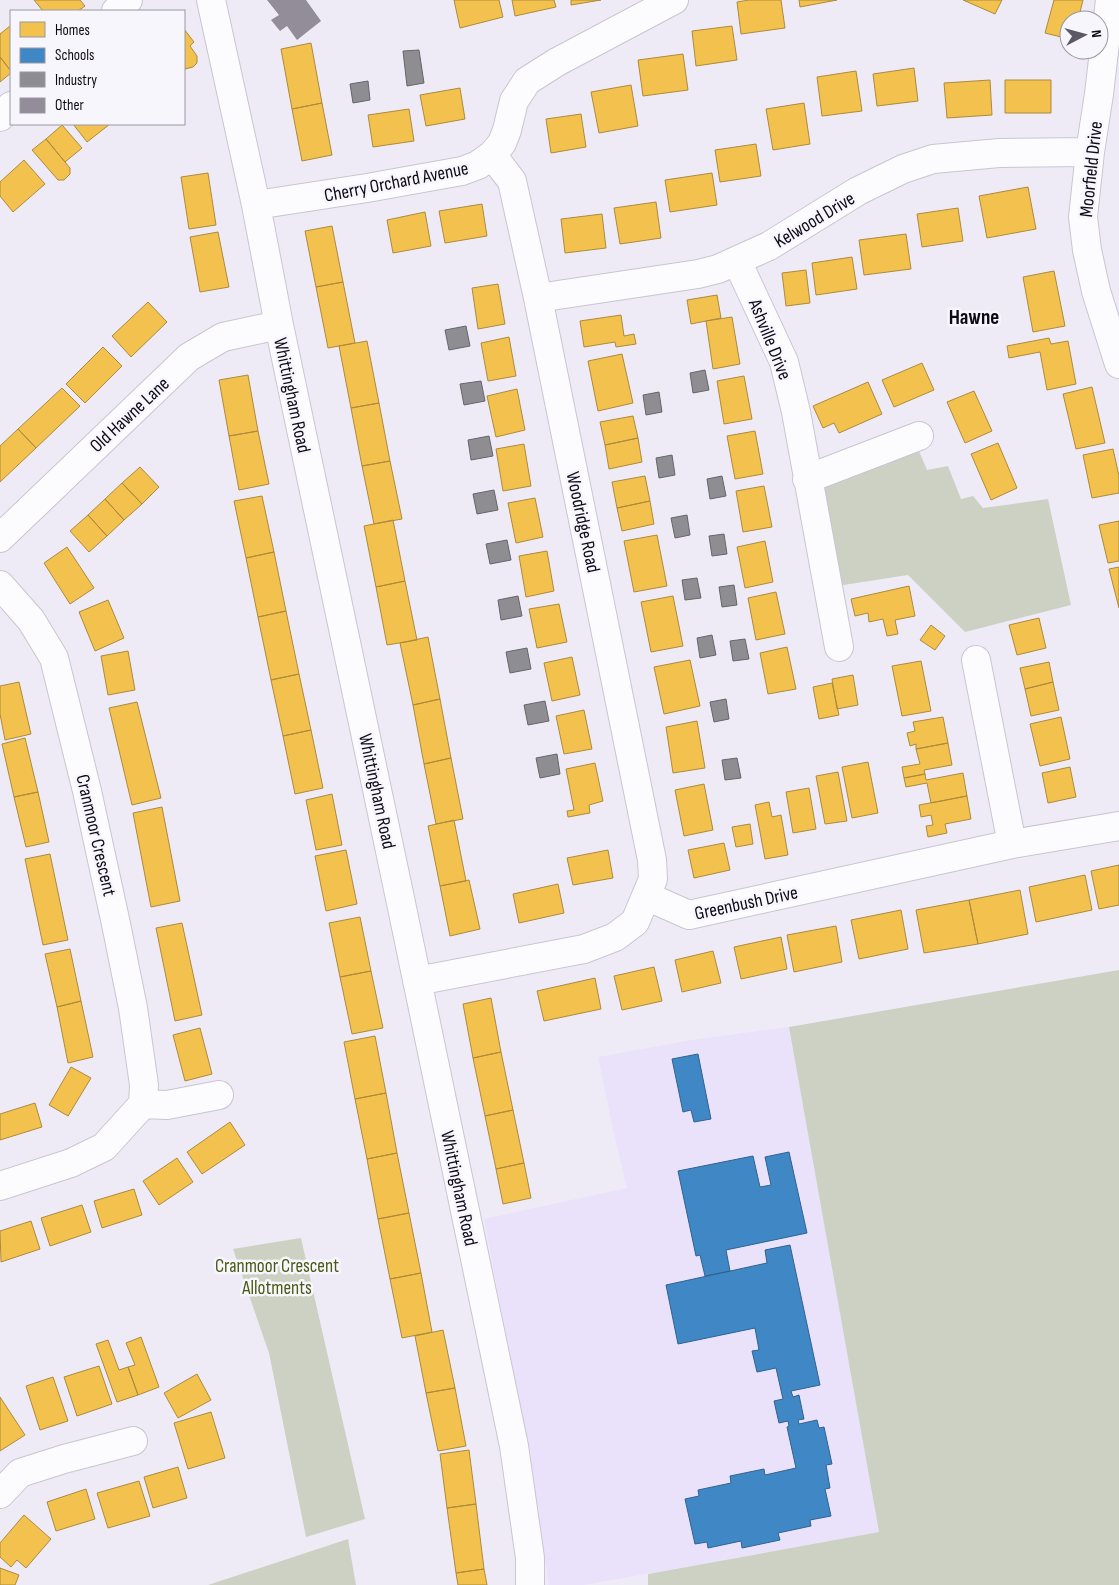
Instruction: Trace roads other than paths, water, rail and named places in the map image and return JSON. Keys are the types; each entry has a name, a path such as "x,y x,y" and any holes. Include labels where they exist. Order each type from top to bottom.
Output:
{"street":[{"path":"117,10 128,0"},
{"name":"Whittingham Road","path":"211,0 256,205 279,325 514,1446 529,1551 530,1585"},
{"name":"Cherry Orchard Avenue","path":"256,205 462,171 478,165 492,155 502,143 514,101 527,81 556,62 674,0"},
{"name":"Moorfield Drive","path":"1110,0 1083,217 1087,250 1096,291 1119,364"},
{"path":"0,117 10,107"},
{"name":"Kelwood Drive","path":"538,298 698,274 718,269 769,246 858,192 903,169 925,162 999,152 1090,152"},
{"name":"Woodridge Road","path":"492,155 512,181 538,298 652,860 653,879 646,896"},
{"name":"Ashville Drive","path":"737,261 784,362 796,412 839,648"},
{"name":"Old Hawne Lane","path":"0,538 189,357 223,337 279,325"},
{"path":"807,479 919,436"},
{"name":"Cranmoor Crescent","path":"0,585 31,620 54,658 88,791 133,1008 144,1085 143,1104"},
{"path":"976,660 1012,844"},
{"name":"Greenbush Drive","path":"646,896 689,916 1012,844 1119,826"},
{"path":"417,981 584,949 615,937 635,922 646,896"},
{"path":"0,1186 71,1163 104,1147 143,1104 167,1105 219,1095"},
{"path":"0,1494 20,1473 133,1441"}],"district":[{"name":"Hawne","path":"974,317"}],"park label":[{"name":"Cranmoor Crescent Allotments","path":"277,1276"}]}
